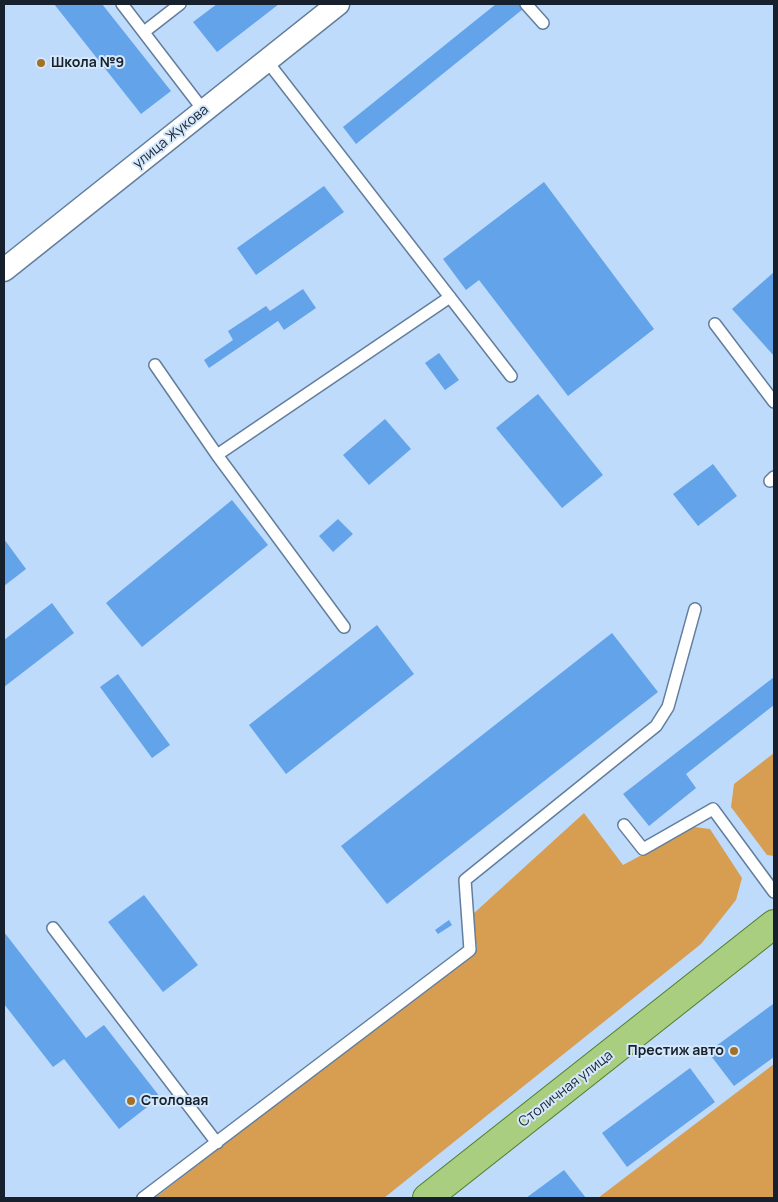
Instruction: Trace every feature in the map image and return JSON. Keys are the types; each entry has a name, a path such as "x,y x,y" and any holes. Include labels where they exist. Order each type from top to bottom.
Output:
{"main road":[{"name":"Столичная улица","path":"428,1198 774,924"}],"street":[{"name":"улица Жукова","path":"4,270 338,4"}],"lane":[{"path":"122,4 204,111"},
{"path":"144,32 180,4"},
{"path":"526,4 543,23"},
{"path":"267,61 511,376"},
{"path":"217,455 450,297"},
{"path":"715,324 774,402"},
{"path":"155,365 217,455 344,628"},
{"path":"143,1198 470,950 465,880 656,726 668,707 695,609"},
{"path":"624,826 643,849 713,809 774,892"},
{"path":"53,928 217,1143"}],"shaded area":[{"path":"774,753 774,856 767,855 731,807 734,784"},
{"path":"584,813 623,865 694,827 710,829 742,878 736,900 701,944 384,1198 155,1198 477,949 473,914"},
{"path":"774,1064 774,1198 598,1198"}],"building":[{"path":"54,4 102,4 171,91 141,114"},
{"path":"217,4 279,4 217,52 193,22"},
{"path":"496,4 519,4 523,9 356,144 343,127"},
{"path":"544,182 654,329 568,396 479,280 466,290 443,259"},
{"path":"324,186 344,212 256,275 237,248"},
{"path":"774,272 774,356 732,309"},
{"path":"303,289 316,308 284,330 278,321 209,368 204,360 233,340 228,331 266,306 270,311"},
{"path":"439,353 459,380 445,390 425,363"},
{"path":"538,394 603,475 562,508 496,428"},
{"path":"385,419 411,449 369,485 343,455"},
{"path":"713,464 737,496 698,526 673,494"},
{"path":"232,500 268,545 142,647 106,603"},
{"path":"338,519 353,534 333,552 319,536"},
{"path":"4,539 26,569 4,586"},
{"path":"52,603 74,633 4,687 4,640"},
{"path":"377,625 414,674 286,774 249,725"},
{"path":"612,633 658,692 387,904 341,846"},
{"path":"118,674 170,745 152,758 100,687"},
{"path":"774,677 774,705 686,774 696,788 649,826 623,794"},
{"path":"144,895 198,965 163,992 108,922"},
{"path":"449,920 452,925 438,934 435,930"},
{"path":"4,932 86,1038 104,1025 160,1097 119,1129 64,1059 53,1067 4,1004"},
{"path":"773,1004 774,1057 734,1086 708,1052"},
{"path":"690,1068 715,1102 627,1167 602,1133"},
{"path":"564,1170 586,1198 526,1198"}],"place":[{"name":"Школа №9","path":"41,63"},
{"name":"Престиж авто","path":"734,1051"},
{"name":"Столовая","path":"131,1101"}]}
